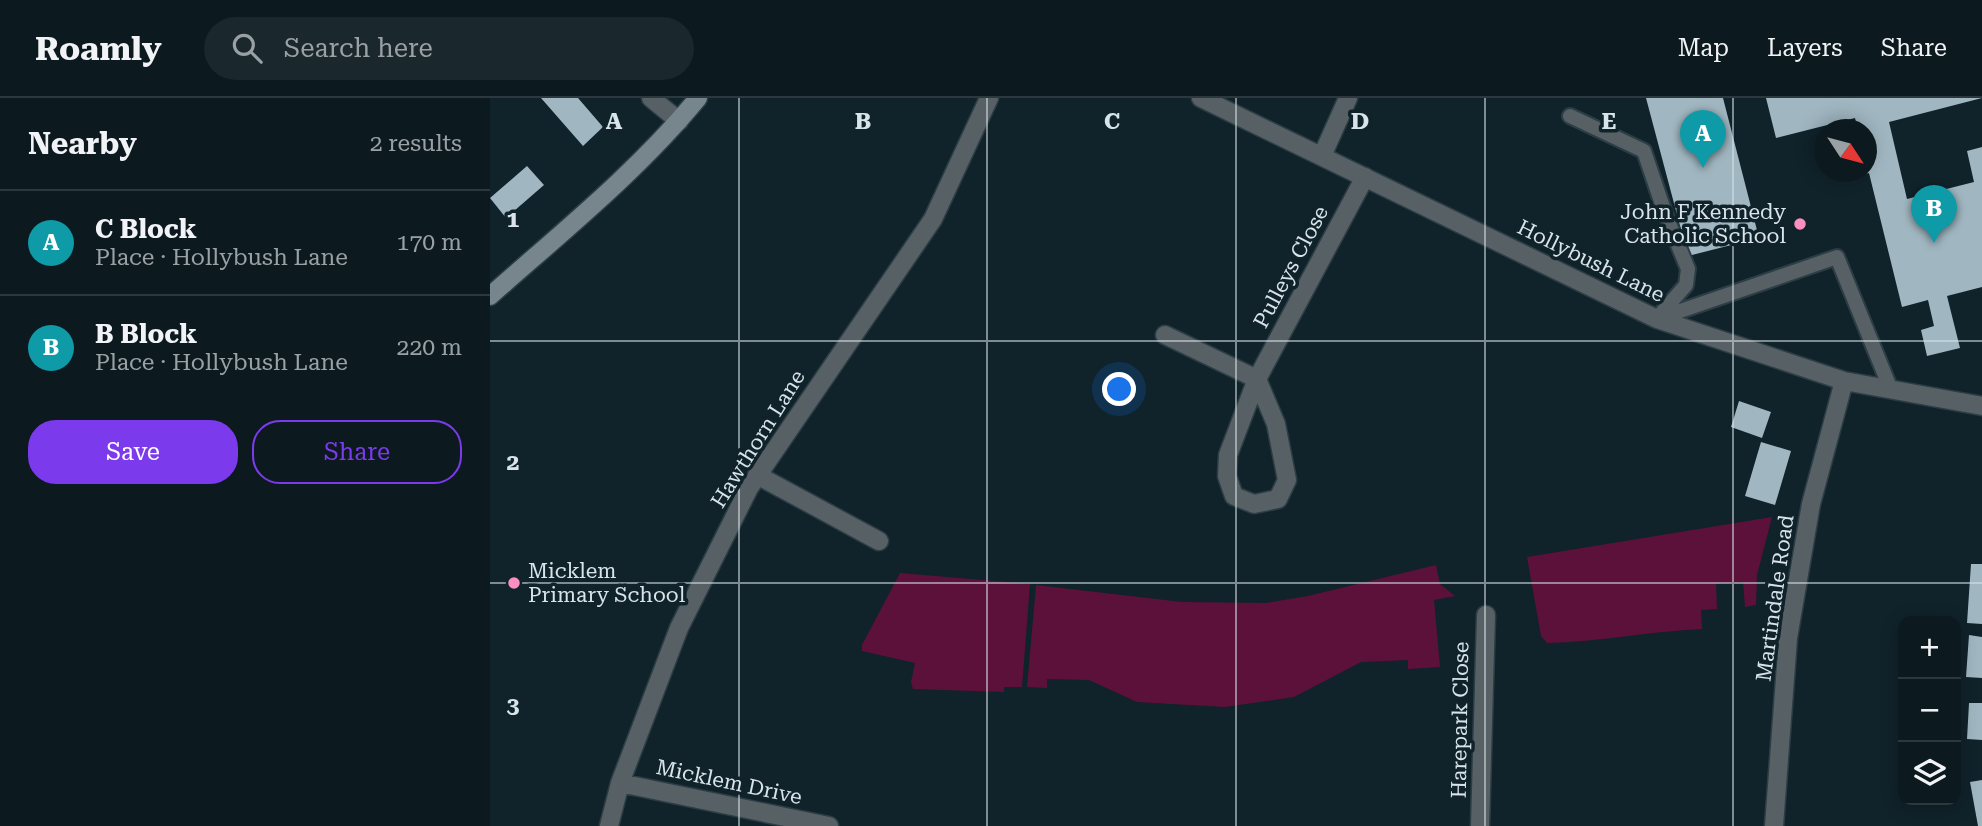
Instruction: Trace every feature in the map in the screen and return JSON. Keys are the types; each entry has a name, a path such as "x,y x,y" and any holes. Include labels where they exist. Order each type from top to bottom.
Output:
{"street":[{"path":"651,98 679,121"},
{"path":"490,296 605,194 679,121 698,98"},
{"name":"Hawthorn Lane","path":"609,826 620,783 679,628 757,475 933,219 989,98"},
{"name":"Hollybush Lane","path":"1201,98 1657,318 1844,381 1982,406"},
{"path":"1322,156 1348,98"},
{"name":"Pulleys Close","path":"1257,379 1276,425 1287,480 1278,499 1254,505 1234,496 1227,476 1228,455 1257,379 1365,177"},
{"path":"1165,335 1257,379"},
{"name":"Martindale Road","path":"1774,826 1788,638 1811,504 1844,381"},
{"path":"757,475 878,541"},
{"name":"Harepark Close","path":"1480,826 1486,615"},
{"name":"Micklem Drive","path":"620,783 829,826"}],"lane":[{"path":"1570,116 1644,151 1688,269 1686,285 1657,318"},
{"path":"1657,318 1836,257 1891,390"}],"shaded area":[{"path":"1772,517 1757,575 1756,605 1745,607 1743,582 1716,584 1717,609 1701,610 1702,629 1547,643 1541,636 1527,557"},
{"path":"1436,565 1440,584 1455,596 1434,600 1440,667 1408,669 1408,660 1361,662 1294,697 1225,707 1137,702 1089,680 1047,679 1047,688 1027,687 1036,585 1182,602 1266,603 1308,596"},
{"path":"900,573 1030,584 1022,687 1004,687 1004,692 913,689 911,682 915,663 862,651 862,645"}],"building":[{"path":"541,98 578,98 603,127 583,146"},
{"path":"1646,98 1723,98 1759,238 1688,256"},
{"path":"1766,98 1982,98 1889,122 1907,199 1974,182 1967,151 1982,147 1982,287 1947,296 1960,348 1927,356 1921,330 1934,326 1928,300 1902,307 1871,182 1877,182 1877,119 1814,119 1814,128 1776,138"},
{"path":"527,166 544,185 506,218 490,198"},
{"path":"1739,401 1771,412 1762,438 1731,427"},
{"path":"1761,442 1791,451 1775,505 1745,496"},
{"path":"1971,564 1982,564 1982,624 1967,623"},
{"path":"1969,635 1982,637 1982,678 1966,677"},
{"path":"1969,703 1982,703 1982,740 1967,739"},
{"path":"1982,780 1982,826 1978,826 1970,782"}],"place":[{"name":"C Block","path":"1703,168"},
{"name":"John F Kennedy Catholic School","path":"1800,224"},
{"name":"B Block","path":"1934,243"},
{"name":"Micklem Primary School","path":"514,583"}]}
